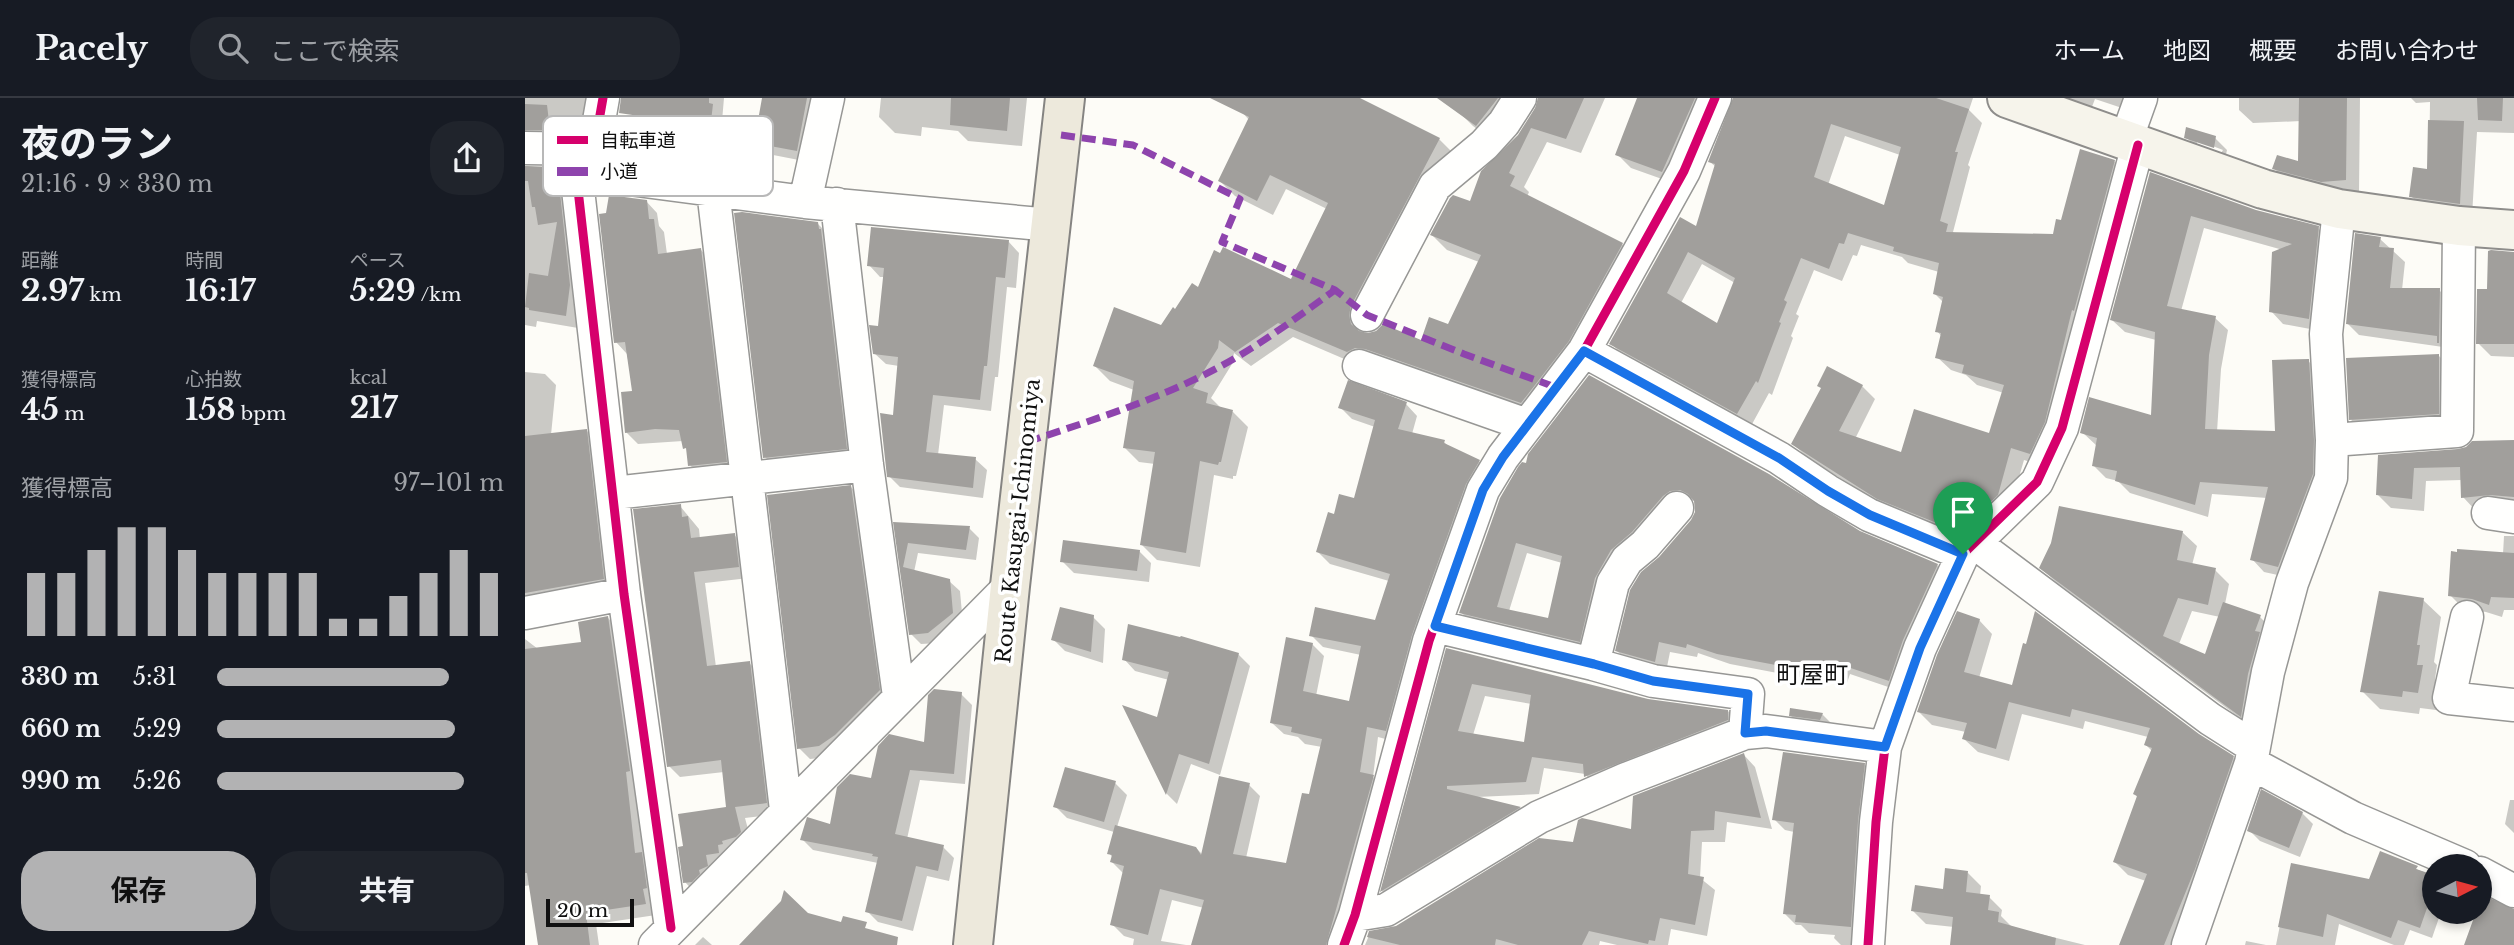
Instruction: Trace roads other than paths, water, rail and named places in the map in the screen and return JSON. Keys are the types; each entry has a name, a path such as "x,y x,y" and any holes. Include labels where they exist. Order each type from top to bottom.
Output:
{"main road":[{"name":"Route Kasugai-Ichinomiya","path":"973,945 1065,98"}],"street":[{"path":"598,116 603,98"},
{"path":"805,202 828,98"},
{"path":"1367,315 1435,186 1484,145 1504,123 1520,98"},
{"path":"1350,937 1435,626 1483,490 1503,457 1584,351 1684,171 1715,98"},
{"path":"2007,98 2263,189 2339,209 2459,226 2513,223"},
{"path":"1868,945 1876,822 1885,747 1920,648 1969,548 2037,482 2062,428 2141,98"},
{"path":"525,148 543,152"},
{"path":"588,196 624,594 663,936"},
{"path":"714,196 786,810"},
{"path":"759,196 1051,225"},
{"path":"837,204 867,465 899,696"},
{"path":"2188,945 2253,755 2268,672 2292,583 2331,478 2332,440 2326,334 2339,209"},
{"path":"2332,440 2457,431 2459,226"},
{"path":"1584,351 1779,458 1870,515 1969,548 2210,719 2253,755 2353,818 2437,854"},
{"path":"1359,366 1527,425"},
{"path":"614,493 867,465"},
{"path":"1594,664 1612,583 1627,560 1645,545 1677,508"},
{"path":"663,936 1010,586"},
{"path":"525,613 624,594"},
{"path":"2467,617 2449,698 2514,705"},
{"path":"1435,626 1653,681 1748,694 1745,733"},
{"path":"1350,937 1386,910 1539,817 1626,779 1745,733 1766,731 1885,747"},
{"path":"2492,879 2514,891"}],"district":[{"name":"町屋町","path":"1812,674"}]}
